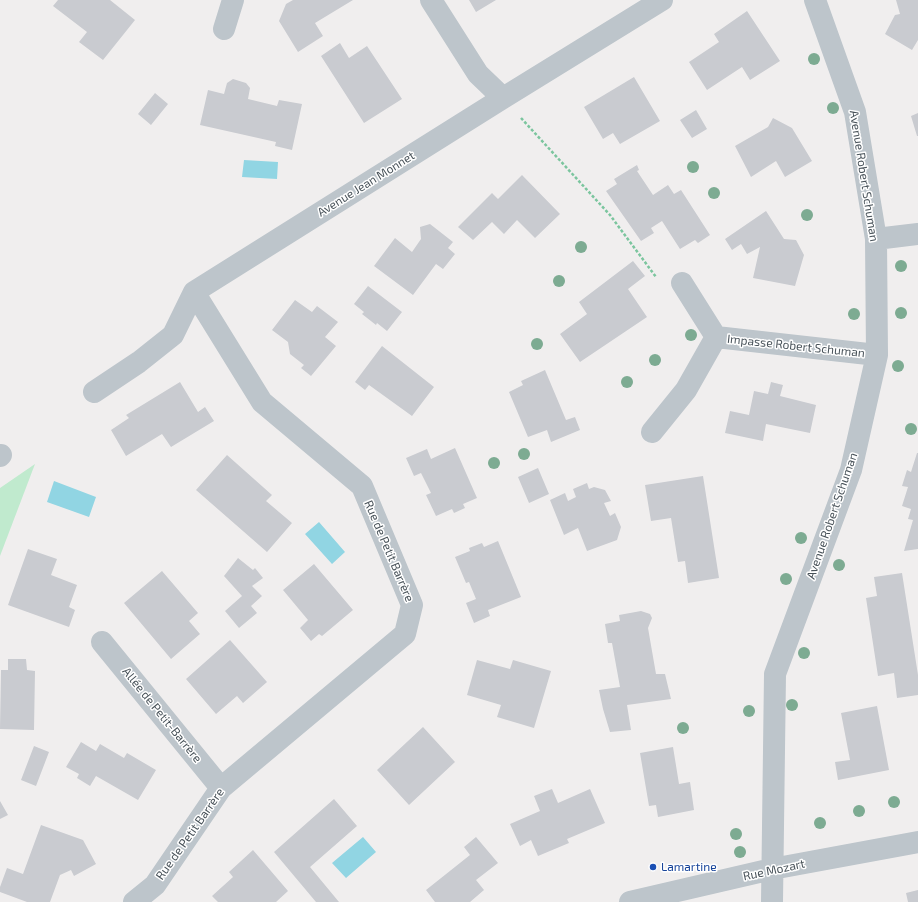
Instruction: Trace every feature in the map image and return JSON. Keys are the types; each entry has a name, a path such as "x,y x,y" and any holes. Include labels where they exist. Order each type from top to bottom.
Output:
{"street":[{"path":"224,29 232,0"},
{"path":"431,0 478,74 503,98"},
{"name":"Avenue Jean Monnet","path":"194,292 662,0"},
{"name":"Avenue Robert Schuman","path":"772,902 775,674 851,470 877,355 876,239 855,112 815,0"},
{"path":"876,239 918,234"},
{"name":"Impasse Robert Schuman","path":"686,289 716,337"},
{"path":"94,392 139,362 173,335 194,292"},
{"name":"Rue de Petit Barrère","path":"134,902 155,885 221,788 405,634 412,605 362,486 262,402 194,292"},
{"name":"Impasse Robert Schuman","path":"716,337 877,355"},
{"name":"Impasse Robert Schuman","path":"652,432 686,390 716,337"},
{"name":"Allée de Petit-Barrère","path":"102,642 221,788"},
{"name":"Rue Mozart","path":"630,902 772,869 918,842"}],"path":[{"path":"503,98 610,215 668,293 686,289"}],"green space":[{"path":"35,464 0,556 0,488"}],"water":[{"path":"244,160 278,162 277,179 242,177"},
{"path":"54,481 96,497 89,517 47,502"},
{"path":"319,522 345,552 332,564 305,534"},
{"path":"363,837 376,852 346,878 332,863"}],"building":[{"path":"58,0 110,0 135,20 103,60 79,42 87,32 53,6"},
{"path":"293,0 353,0 315,23 323,36 298,52 279,21 286,4"},
{"path":"469,0 496,0 476,12"},
{"path":"896,0 918,0 918,40 912,50 885,34 895,15 900,14"},
{"path":"747,11 780,61 750,80 742,67 707,90 689,62 719,42 714,34"},
{"path":"340,43 349,58 367,46 402,99 364,123 321,56"},
{"path":"634,77 660,121 620,144 613,133 603,139 584,107"},
{"path":"233,79 246,83 250,88 248,99 277,106 279,100 302,104 292,150 275,146 276,142 200,125 208,90 224,94 227,83"},
{"path":"155,93 168,104 151,125 138,114"},
{"path":"696,110 707,129 692,138 680,120"},
{"path":"918,113 918,136 917,136 911,116"},
{"path":"773,118 792,128 812,161 785,177 776,161 751,177 735,146 768,127"},
{"path":"637,165 639,170 637,171 653,195 668,185 674,194 681,190 710,235 698,243 695,240 680,249 662,221 651,228 654,233 641,241 606,191 617,184 614,179"},
{"path":"522,175 560,214 535,238 517,220 504,234 492,222 473,240 458,227 492,193 498,199"},
{"path":"766,211 784,239 796,240 804,255 795,286 753,278 760,247 747,254 741,244 732,250 725,239"},
{"path":"430,224 453,242 448,248 455,254 443,269 436,264 413,295 374,266 395,238 412,252 421,239 420,227"},
{"path":"633,261 645,276 628,289 647,317 580,362 560,334 587,314 579,302"},
{"path":"368,286 402,312 387,331 377,323 376,325 362,314 364,312 354,304"},
{"path":"295,300 312,312 317,306 338,322 325,337 336,346 311,376 301,368 304,365 290,354 288,342 272,330"},
{"path":"382,346 434,387 412,416 369,385 365,390 355,382"},
{"path":"545,370 566,420 575,417 580,430 551,442 547,430 528,437 509,392 523,385 521,381"},
{"path":"180,382 198,412 205,407 214,421 171,447 162,434 126,456 111,430 129,418 126,415"},
{"path":"771,382 783,385 780,396 816,405 810,433 766,424 763,441 725,433 730,411 749,415 754,391 768,394"},
{"path":"455,448 477,498 463,504 465,508 454,513 452,509 436,516 426,495 431,493 421,473 414,476 406,458 427,449 431,459"},
{"path":"917,453 918,549 904,551 913,520 908,519 911,509 902,506 908,487 902,486 907,470 911,472"},
{"path":"227,455 272,495 266,501 292,523 267,552 196,490"},
{"path":"538,468 549,494 529,503 518,477"},
{"path":"703,476 719,578 688,583 685,561 678,562 671,518 651,521 645,485"},
{"path":"587,483 589,489 594,487 605,490 611,501 604,503 610,516 615,513 621,527 617,540 587,551 578,528 564,535 550,500 565,493 568,501 576,497 573,489"},
{"path":"498,541 521,597 488,610 490,616 474,623 466,603 476,599 469,582 466,583 455,557 470,551 469,548 482,543 484,547"},
{"path":"28,549 57,559 51,575 77,585 69,607 75,610 69,627 8,605"},
{"path":"238,558 253,570 255,568 263,578 252,586 262,596 251,606 257,613 239,628 225,611 242,596 224,576"},
{"path":"314,564 353,610 322,636 319,634 311,641 300,628 308,620 283,590"},
{"path":"162,571 198,613 189,621 200,634 171,659 124,603"},
{"path":"902,573 918,675 918,695 897,698 894,673 878,676 866,598 877,596 874,577"},
{"path":"641,611 650,614 652,618 648,628 656,674 665,674 671,699 627,705 631,730 610,732 599,690 620,687 612,643 608,643 605,624 620,621 619,615"},
{"path":"230,640 267,682 243,703 237,696 216,714 186,679"},
{"path":"8,659 26,659 27,670 35,671 34,730 0,729 1,670 8,670"},
{"path":"477,660 510,669 513,660 551,671 534,728 497,717 501,705 467,695"},
{"path":"877,706 889,770 838,780 835,762 850,760 841,713"},
{"path":"423,727 455,762 409,805 377,770"},
{"path":"81,742 96,751 100,744 124,758 127,753 156,770 138,800 96,776 90,786 77,778 79,774 66,767"},
{"path":"34,746 49,752 36,786 21,780"},
{"path":"673,747 679,784 690,782 694,810 658,817 656,805 649,806 640,753"},
{"path":"552,789 558,803 590,789 605,823 567,839 569,843 538,856 531,840 520,846 510,824 540,811 534,796"},
{"path":"334,799 357,826 310,867 339,902 316,902 274,852"},
{"path":"0,801 8,815 0,819"},
{"path":"41,825 83,840 96,864 74,876 71,870 60,875 50,902 27,902 0,892 0,887 7,868 23,874"},
{"path":"476,837 498,863 476,880 484,890 470,902 435,902 426,890 470,855 464,847"},
{"path":"253,850 288,891 276,902 218,902 212,896 233,877 229,872"},
{"path":"918,890 918,902 908,902 906,893"}],"place":[{"name":"Lamartine","path":"653,867"}]}
